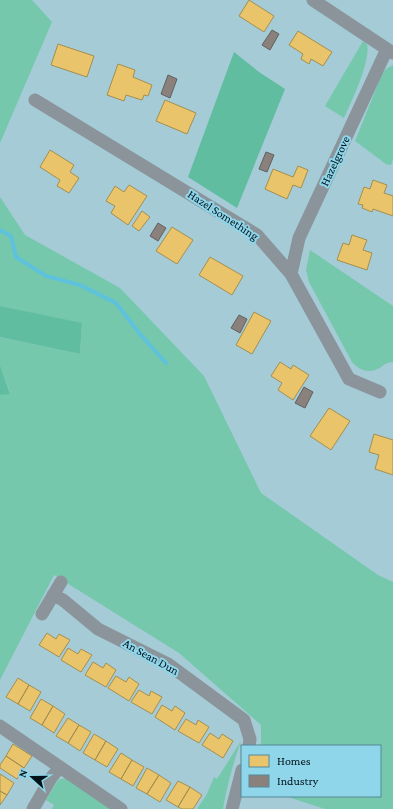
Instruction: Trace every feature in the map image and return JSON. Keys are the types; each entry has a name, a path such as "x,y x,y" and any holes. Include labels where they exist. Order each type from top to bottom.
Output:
{"street":[{"path":"313,0 390,51"},
{"name":"Hazelgrove","path":"291,274 299,238 390,51"},
{"name":"Hazel Something","path":"35,100 257,235 291,274 349,379 380,392"},
{"path":"42,614 61,582"},
{"name":"An Sean Dun","path":"53,595 63,600 98,629 168,664 244,720 250,739 249,745"},
{"path":"0,726 121,809"},
{"path":"33,809 50,778 60,767"},
{"path":"232,809 241,774"}],"green space":[{"path":"0,0 32,0 52,22 0,143"},
{"path":"363,41 367,44 364,70 344,118 325,106"},
{"path":"234,52 259,72 285,89 237,208 188,177"},
{"path":"393,65 393,159 391,165 386,164 355,141 382,74 386,69"},
{"path":"0,197 25,235 120,288 204,376 261,493 378,575 393,582 393,809 325,809 288,797 381,797 381,745 261,745 261,725 179,653 54,575 0,680 0,395 10,393 0,365 0,337 80,354 82,324 0,306"},
{"path":"310,250 393,306 393,362 387,363 375,370 365,371 357,367 352,362 309,282 306,270"},
{"path":"0,306 82,323 80,354 0,337"},
{"path":"0,365 10,394 0,395"},
{"path":"241,741 230,775 223,809 197,809 207,794 214,777 217,779"},
{"path":"65,778 111,809 52,809 54,805 46,800 58,780"}],"building: Homes":[{"path":"249,0 274,16 264,32 239,16"},
{"path":"298,31 332,52 323,66 311,59 309,64 301,59 303,54 289,45"},
{"path":"58,44 94,56 87,77 51,65"},
{"path":"118,64 135,70 133,77 152,85 148,96 144,95 142,100 126,95 124,101 107,95"},
{"path":"165,100 196,113 187,134 156,121"},
{"path":"50,150 74,165 70,172 79,178 69,193 57,186 60,180 40,167"},
{"path":"298,166 308,170 301,188 293,185 287,199 265,189 273,169 293,177"},
{"path":"373,180 387,185 384,193 393,196 393,216 373,209 372,212 362,208 363,205 358,204 364,187 370,189"},
{"path":"129,185 147,196 128,225 111,213 115,206 106,201 115,186 124,192"},
{"path":"142,211 150,217 139,231 132,226"},
{"path":"172,227 193,240 177,264 156,251"},
{"path":"352,235 367,240 363,250 372,253 367,270 337,260 343,243 349,245"},
{"path":"210,257 243,276 232,295 199,275"},
{"path":"254,312 271,321 252,354 236,345"},
{"path":"280,362 291,369 293,365 309,375 293,400 278,390 282,383 271,376"},
{"path":"329,408 350,421 331,450 310,436"},
{"path":"374,434 393,440 393,475 375,469 379,455 369,452"},
{"path":"47,633 56,639 59,634 70,640 59,657 39,645"},
{"path":"68,648 78,654 81,649 92,655 81,672 61,660"},
{"path":"93,662 103,668 106,663 116,670 106,687 85,675"},
{"path":"116,676 126,682 129,677 139,684 129,701 108,688"},
{"path":"18,678 29,685 18,704 6,697"},
{"path":"29,685 41,692 30,711 18,704"},
{"path":"139,690 149,696 151,691 162,697 152,714 131,702"},
{"path":"41,699 53,706 42,725 30,718"},
{"path":"162,705 172,711 175,706 185,713 175,730 155,717"},
{"path":"53,706 65,714 54,733 42,725"},
{"path":"68,718 79,725 68,743 56,736"},
{"path":"186,719 196,725 198,720 209,727 199,743 178,731"},
{"path":"79,725 91,732 80,751 68,743"},
{"path":"210,733 219,739 222,734 233,741 223,758 202,745"},
{"path":"94,734 106,741 95,760 83,753"},
{"path":"106,741 118,749 107,767 95,760"},
{"path":"13,744 32,756 24,768 6,756"},
{"path":"121,753 132,760 121,779 109,772"},
{"path":"6,756 24,768 17,779 0,768 0,765"},
{"path":"132,760 144,767 133,786 121,779"},
{"path":"147,768 159,775 147,794 136,788"},
{"path":"0,774 14,783 7,795 0,791"},
{"path":"159,775 171,783 160,802 147,794"},
{"path":"178,781 190,787 178,807 166,800"},
{"path":"190,787 202,795 193,809 182,809 178,807"},
{"path":"0,791 7,795 0,805"}],"building: Industry":[{"path":"272,30 279,34 270,50 262,45"},
{"path":"168,75 177,79 170,98 161,94"},
{"path":"266,152 274,155 267,172 259,169"},
{"path":"158,223 166,228 158,241 150,236"},
{"path":"239,315 247,319 240,333 231,328"},
{"path":"304,387 313,392 305,408 295,403"}],"waterway":[{"path":"0,230 11,236 16,257 46,276 80,285 116,303 140,334 166,363"}]}
